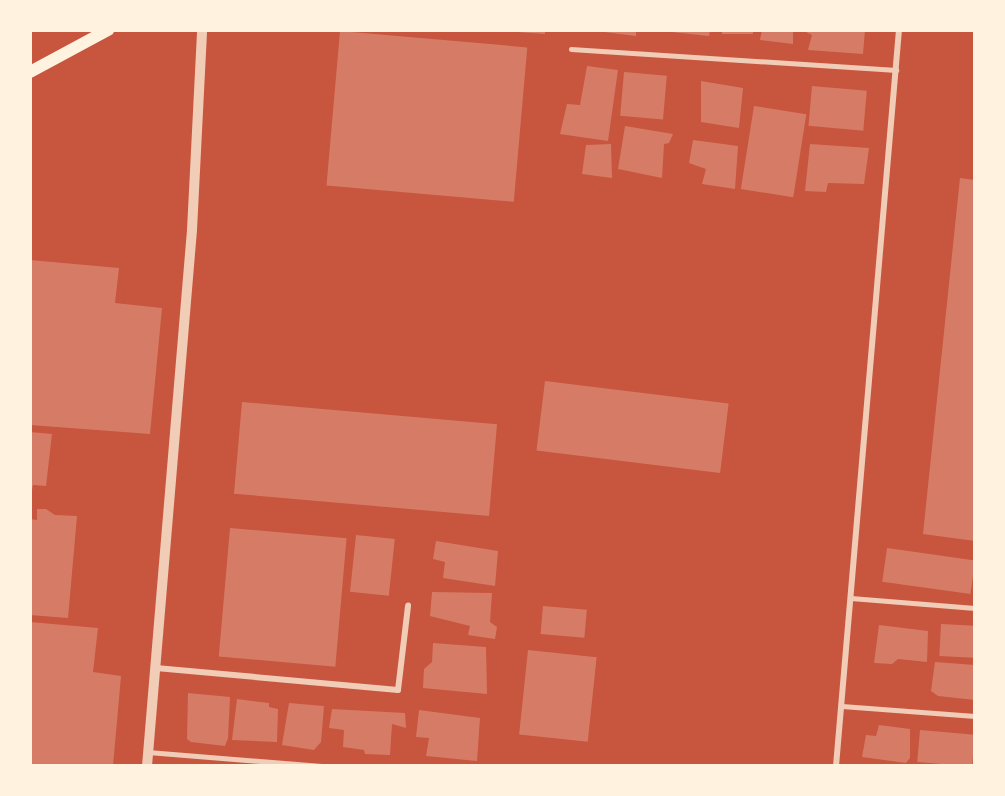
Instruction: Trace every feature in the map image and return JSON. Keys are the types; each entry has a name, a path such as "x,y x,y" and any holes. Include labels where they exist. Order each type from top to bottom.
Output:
{"main road":[{"path":"30,72 108,30"}],"street":[{"path":"147,766 192,230 202,30"},
{"path":"836,766 899,30"},
{"path":"156,668 398,690 408,606"}],"lane":[{"path":"571,49 896,70"},
{"path":"851,598 975,608"},
{"path":"842,706 975,716"},
{"path":"148,752 321,766"}],"building":[{"path":"517,30 545,30 545,34 517,32"},
{"path":"588,30 636,30 636,36"},
{"path":"653,30 710,30 709,36"},
{"path":"722,30 753,30 753,34 722,34"},
{"path":"762,30 793,30 793,44 760,40"},
{"path":"802,30 865,30 863,54 808,50 812,35"},
{"path":"340,31 527,47 514,202 326,185"},
{"path":"587,66 618,70 608,141 560,134 567,104 580,105"},
{"path":"624,72 667,76 663,120 620,116"},
{"path":"701,81 743,88 739,128 701,122"},
{"path":"812,86 867,91 863,131 809,126"},
{"path":"754,106 806,114 793,197 741,189"},
{"path":"625,126 673,134 669,143 664,144 662,178 618,169"},
{"path":"693,140 738,146 735,189 702,184 706,169 689,163"},
{"path":"611,144 612,178 582,174 586,145"},
{"path":"810,144 869,148 864,184 828,183 826,192 805,191"},
{"path":"960,178 975,180 975,541 923,534"},
{"path":"30,260 119,268 115,303 162,308 150,434 30,425"},
{"path":"545,381 729,404 720,473 536,450"},
{"path":"242,402 497,424 489,516 234,494"},
{"path":"30,432 52,434 46,486 33,485 31,495"},
{"path":"37,509 46,509 55,515 77,516 68,618 30,615 30,519 37,520"},
{"path":"230,528 347,538 335,667 219,657"},
{"path":"356,535 395,539 389,596 350,592"},
{"path":"436,541 498,551 495,586 443,578 445,562 433,559"},
{"path":"887,548 975,560 970,594 882,582"},
{"path":"432,592 492,593 490,622 497,627 495,639 468,635 470,626 430,616"},
{"path":"543,606 587,610 584,638 541,634"},
{"path":"30,622 98,628 93,672 121,676 113,766 30,766"},
{"path":"941,624 975,626 973,658 939,656"},
{"path":"879,625 928,631 927,662 898,659 892,664 874,663"},
{"path":"433,643 486,647 487,694 423,688 424,669 432,662"},
{"path":"528,650 597,657 588,742 519,735"},
{"path":"935,662 975,665 975,700 938,696 931,691"},
{"path":"188,693 230,697 228,738 225,746 191,742 187,739"},
{"path":"237,699 269,703 269,707 278,709 277,742 232,740"},
{"path":"289,703 324,706 321,742 314,750 282,745"},
{"path":"332,709 405,713 406,728 392,724 390,755 365,754 364,750 343,747 344,730 329,728"},
{"path":"419,710 480,718 477,761 426,756 429,738 416,737"},
{"path":"879,725 910,729 910,758 906,763 862,757 866,735 876,736"},
{"path":"920,730 975,735 972,766 917,762"}]}
